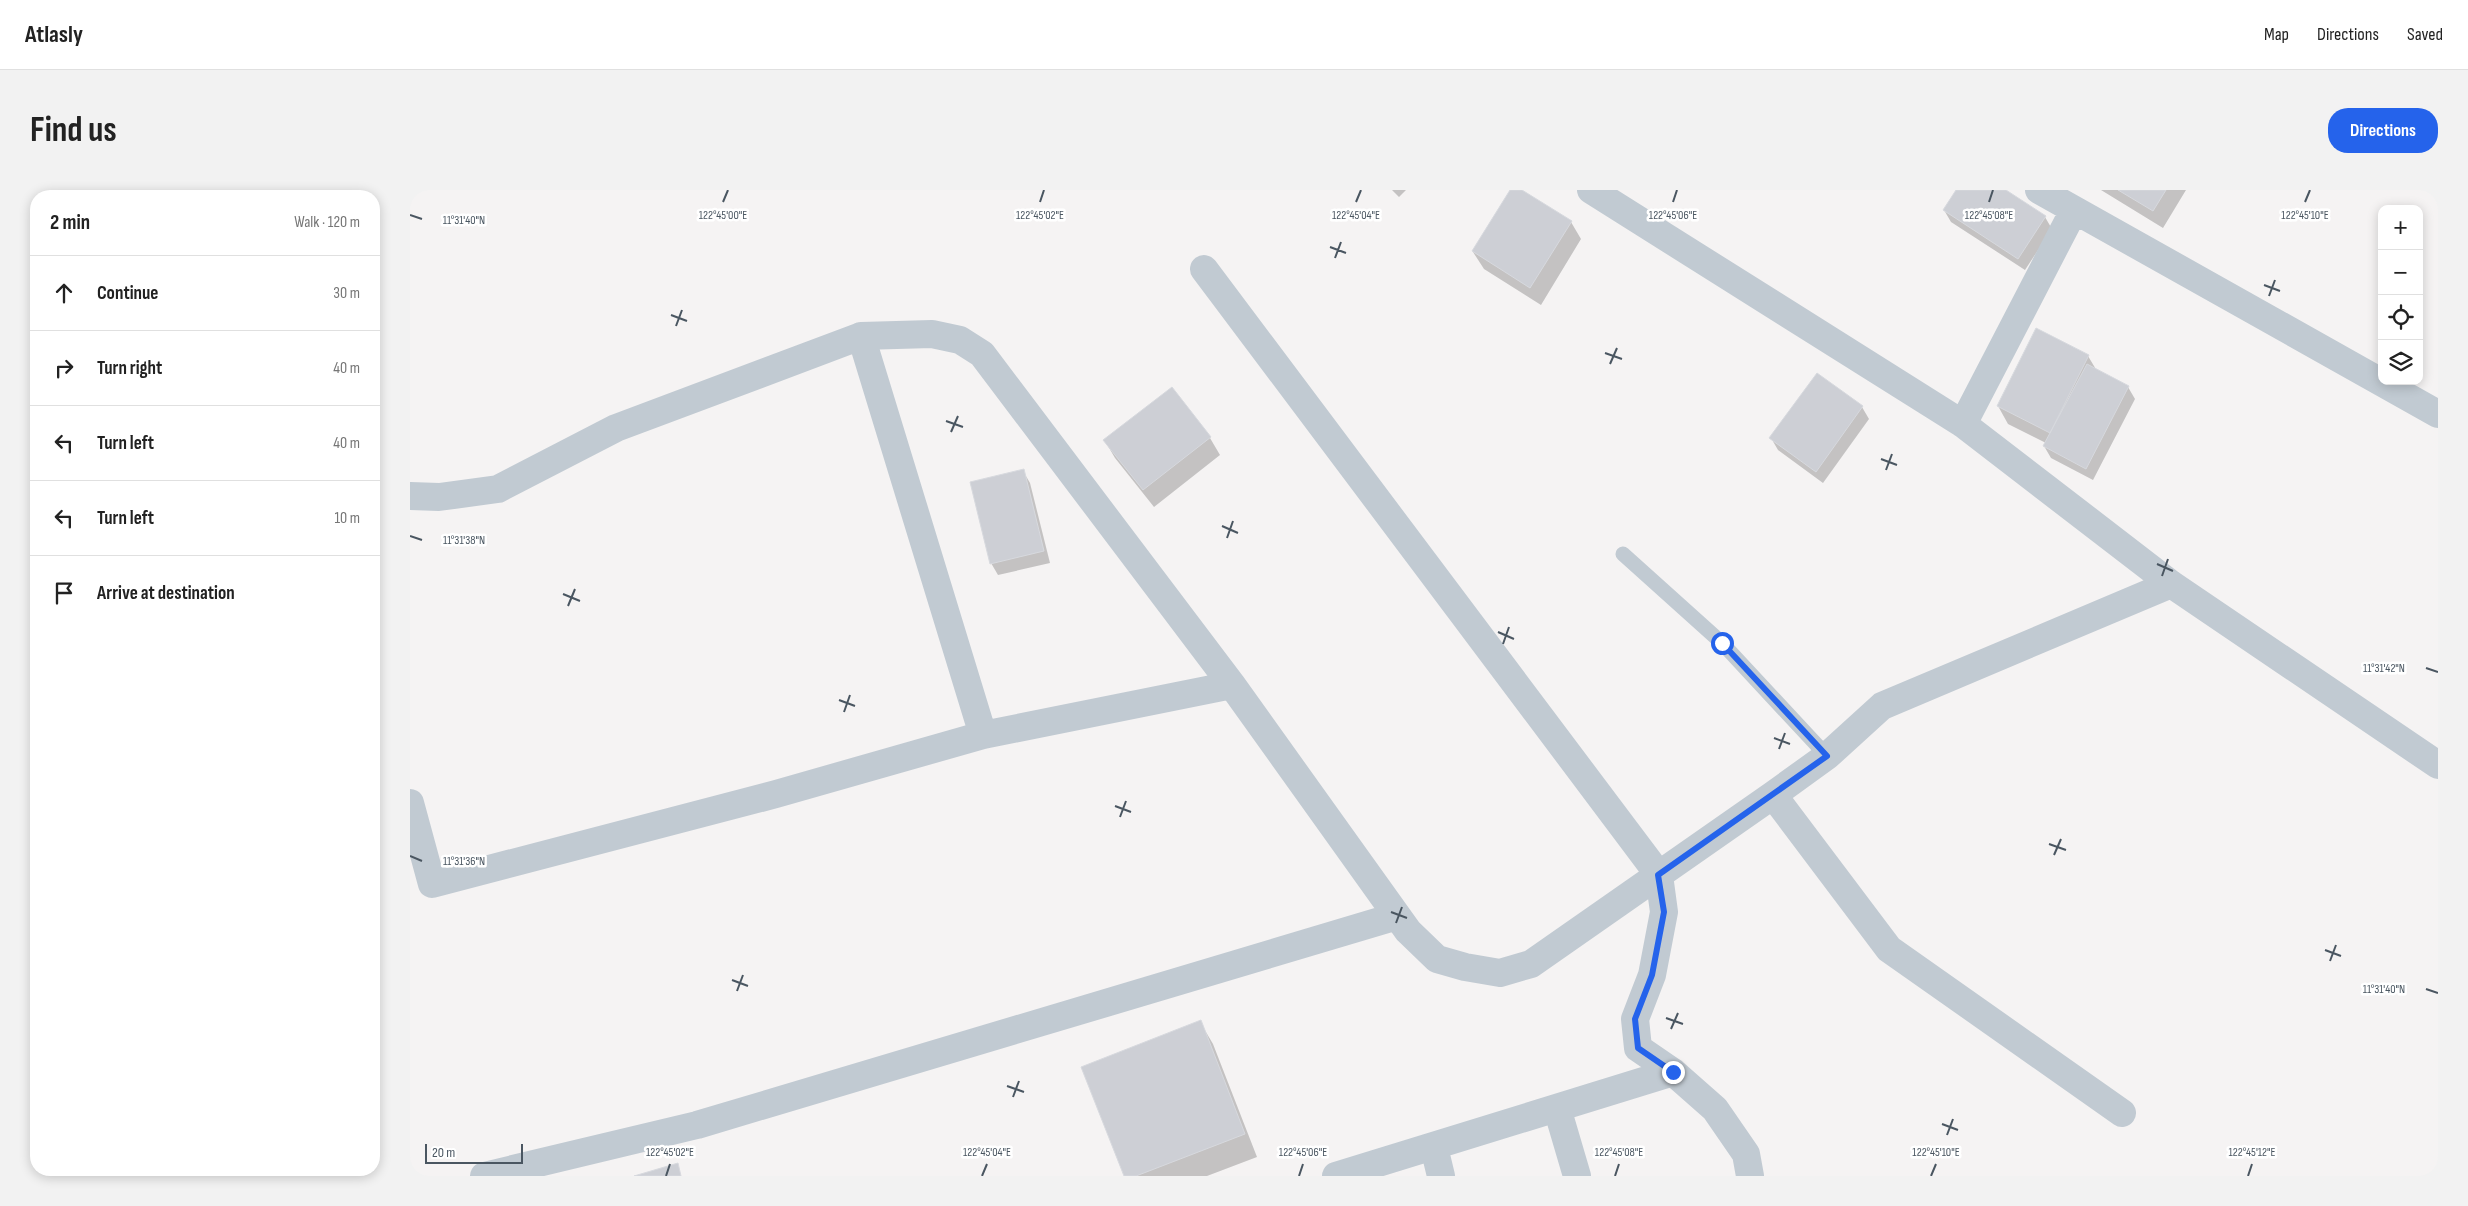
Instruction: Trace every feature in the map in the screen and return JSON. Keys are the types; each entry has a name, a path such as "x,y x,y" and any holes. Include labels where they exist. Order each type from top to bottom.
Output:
{"street":[{"path":"1591,190 1963,424 2171,584 2438,765"},
{"path":"2039,190 2438,414"},
{"path":"1963,424 2074,210"},
{"path":"1204,269 1658,875 1664,912 1652,975 1635,1019 1638,1048 1673,1072 1715,1109 1746,1154 1750,1176"},
{"path":"410,496 439,497 498,489 616,428 860,336 932,334 960,340 982,354 1232,685 1408,932 1437,959 1500,974 1531,964 1773,796 1827,756 1882,706 2171,584"},
{"path":"860,336 983,735"},
{"path":"410,803 421,887 776,794 983,735 1232,685"},
{"path":"1773,796 1889,949 2122,1113"},
{"path":"484,1176 698,1125 1398,916"},
{"path":"1336,1176 1673,1072"},
{"path":"1557,1108 1577,1176"},
{"path":"1434,1147 1441,1176"}],"lane":[{"path":"1622,554 1722,643 1827,756"}],"building":[{"path":"1510,190 1522,190 1572,221 1530,288 1472,251"},
{"path":"1956,190 2006,190 2046,216 2018,259 1943,210"},
{"path":"2118,190 2166,190 2153,211"},
{"path":"2036,328 2089,355 2050,433 1997,406"},
{"path":"2087,364 2129,386 2086,469 2043,446"},
{"path":"1817,373 1863,406 1816,472 1769,438"},
{"path":"1172,387 1211,437 1143,490 1103,440"},
{"path":"1024,469 1044,551 990,564 970,482"},
{"path":"1201,1020 1245,1134 1136,1176 1124,1176 1081,1067"},
{"path":"678,1163 681,1176 634,1176"}],"route":[{"path":"1673,1072 1638,1048 1635,1019 1652,975 1664,912 1658,875 1773,796 1827,756 1722,643"}]}
